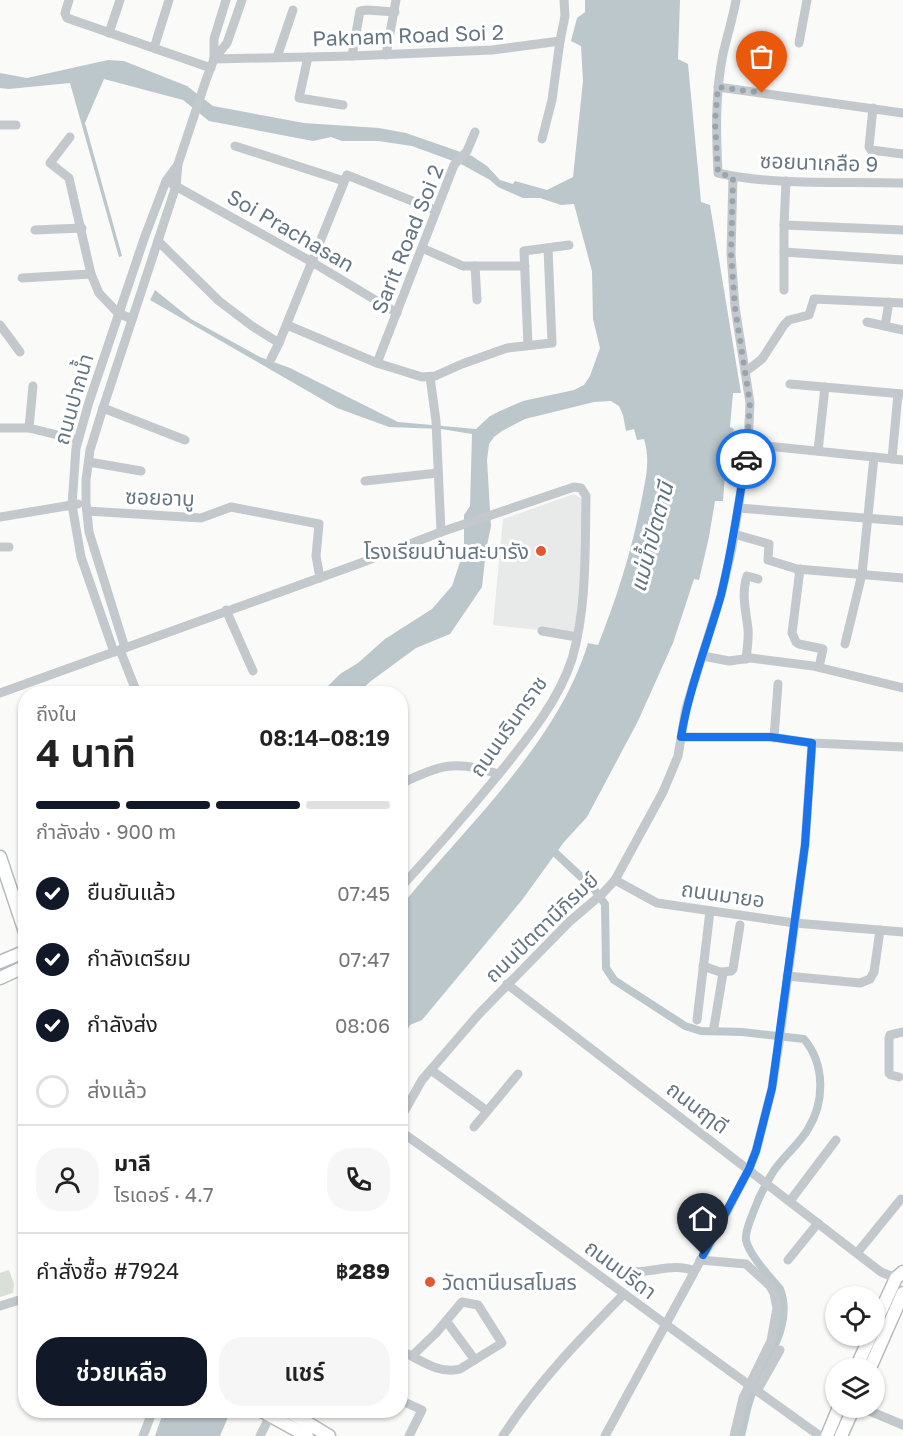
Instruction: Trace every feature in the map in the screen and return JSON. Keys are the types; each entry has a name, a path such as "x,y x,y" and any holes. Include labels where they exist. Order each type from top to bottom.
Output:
{"main road":[{"path":"0,857 18,913"},
{"path":"0,962 18,954"},
{"path":"0,978 18,970"},
{"path":"874,1358 899,1295 901,1277"},
{"path":"885,1312 899,1295"},
{"path":"276,1418 307,1436"},
{"path":"299,1418 329,1436"},
{"path":"826,1436 834,1418"},
{"path":"841,1436 849,1418"}],"street":[{"path":"69,0 64,15 67,18 154,48 213,63"},
{"path":"109,33 120,0"},
{"path":"154,48 169,0"},
{"name":"ถนนปากน้ำ","path":"213,63 214,39 226,0"},
{"name":"ถนนปากน้ำ","path":"120,650 89,532 86,507 90,450 176,186 178,164 191,123 213,63 227,43 242,0"},
{"path":"386,55 396,0"},
{"path":"542,139 552,100 560,41 566,16 564,0"},
{"path":"736,0 730,32 723,52 718,87 903,113"},
{"path":"799,43 807,0"},
{"path":"278,57 293,10"},
{"path":"352,56 360,11 395,12"},
{"name":"Paknam Road Soi 2","path":"213,63 278,57 492,50 560,41"},
{"path":"308,57 299,99 343,105"},
{"name":"ซอยนาเกลือ 9","path":"718,87 715,122 718,173 733,177 786,181 903,183"},
{"path":"873,108 869,147 871,150 903,154"},
{"path":"0,125 16,125"},
{"name":"Sarit Road Soi 2","path":"377,363 454,165 467,151 475,132"},
{"path":"70,137 50,163 69,178 91,274 99,293 118,313 132,319"},
{"path":"235,146 345,178 435,210"},
{"name":"ถนนปากน้ำ","path":"120,650 81,557 72,505 73,478 78,440 118,313 166,181 178,164"},
{"name":"ถนนปัตตานีภิรมย์","path":"408,1105 422,1080 478,1015 569,922 615,880 663,792 678,756 686,708 721,595 734,534 748,444 750,403 735,308 731,254 733,177"},
{"path":"271,359 345,178"},
{"name":"Soi Prachasan","path":"166,181 312,262 397,313"},
{"path":"784,290 786,181"},
{"path":"784,225 903,230"},
{"path":"35,230 82,228"},
{"path":"158,241 219,301 279,343"},
{"path":"528,345 524,251 569,244"},
{"path":"422,248 463,266 525,266"},
{"path":"286,325 377,363 422,377 430,377 507,348 552,343 548,248"},
{"path":"784,252 903,260"},
{"path":"475,266 477,300"},
{"path":"22,278 91,274"},
{"path":"746,372 762,359 789,320 809,315 814,298 903,303"},
{"path":"885,326 889,303"},
{"path":"867,322 903,330"},
{"path":"0,325 20,352"},
{"path":"20,686 441,532 436,426 430,377"},
{"path":"790,384 900,394 892,459"},
{"path":"29,428 33,386"},
{"path":"818,451 825,387"},
{"path":"103,408 185,440"},
{"path":"0,428 29,428 78,440"},
{"path":"748,444 903,460"},
{"path":"845,644 862,574 874,457"},
{"path":"88,462 141,471"},
{"path":"365,481 438,473"},
{"name":"ถนนนรินทราช","path":"408,879 523,744 552,701 571,659 577,637 585,559 585,491 574,487 441,532"},
{"path":"0,517 72,505 86,507"},
{"name":"ซอยอาบู","path":"86,507 201,518 231,507 319,524 316,556 320,578"},
{"path":"738,507 903,521"},
{"path":"734,534 769,544 768,560 800,569 903,578"},
{"path":"800,569 792,633 796,642 823,649 819,667"},
{"path":"746,659 748,630 744,604 746,581 747,576 758,579"},
{"path":"226,610 253,670"},
{"path":"542,632 577,637"},
{"path":"120,650 134,686"},
{"path":"703,656 729,662 746,659 819,667 903,688"},
{"path":"774,738 778,684"},
{"path":"0,693 18,687"},
{"path":"681,737 774,738 812,743 903,747"},
{"path":"605,1436 749,1169 756,1151 772,1088 780,1038 805,845 812,743"},
{"path":"408,780 436,768 449,766 475,766 498,774"},
{"name":"ถนนมายอ","path":"615,880 657,903 795,923 903,932"},
{"path":"697,1020 710,911"},
{"path":"703,966 722,972 733,969 740,926"},
{"path":"787,976 860,983 870,979 874,972 880,930"},
{"path":"714,1027 722,972"},
{"name":"ถนนฤๅดี","path":"507,984 881,1272 901,1277"},
{"path":"899,1077 891,1076 889,1073 889,1038 890,1035 903,1032"},
{"path":"431,1070 487,1111"},
{"path":"474,1127 518,1074"},
{"name":"ถนนปรีดา","path":"408,1137 820,1436"},
{"path":"790,1201 836,1140"},
{"path":"857,1253 901,1199"},
{"path":"788,1260 818,1223"},
{"path":"700,1260 746,1264 770,1286 774,1293 777,1308 771,1341 753,1388"},
{"path":"620,1270 635,1272 684,1268 694,1271"},
{"path":"502,1436 520,1409 565,1354 624,1294"},
{"path":"0,1306 18,1301"},
{"path":"408,1354 435,1368 454,1371 460,1370 502,1343 478,1305 462,1302 447,1322 412,1356"},
{"path":"447,1322 475,1360"},
{"path":"734,1436 743,1398 753,1388 780,1350"},
{"path":"408,1404 422,1410 409,1436"},
{"path":"885,1417 903,1425"},
{"path":"143,1436 150,1418"},
{"path":"150,1436 152,1418"},
{"path":"260,1436 264,1418"}],"shaded area":[{"name":"โรงเรียนบ้านสะบารัง","path":"574,494 584,500 580,583 574,634 493,625 503,519"},
{"path":"9,1270 14,1284 13,1293 0,1297 0,1273"}],"water":[{"name":"แม่น้ำปัตตานี","path":"585,0 680,0 678,59 688,64 701,202 710,205 741,393 733,393 730,427 734,429 732,437 728,438 723,501 715,501 699,580 694,579 673,643 638,721 587,817 564,842 522,900 422,1020 410,1025 408,1029 408,898 508,782 533,749 556,714 574,679 588,643 598,645 633,540 647,471 644,439 637,440 634,429 626,431 619,406 611,401 594,402 525,419 494,437 489,444 487,460 491,526 482,587 450,634 416,648 366,686 328,686 385,639 432,609 452,586 464,550 464,515 470,506 472,434 441,429 389,427 337,408 150,300 155,290 191,319 260,357 290,368 398,422 476,429 490,416 500,411 523,401 574,390 584,385 590,376 600,348 593,319 592,271 574,204 561,205 540,198 523,198 498,187 461,164 412,146 378,141 342,141 331,137 313,141 209,121 183,100 104,79 85,123 122,256 119,257 70,83 0,88 0,73 27,78 108,60 124,61 187,86 213,106 304,123 379,128 406,133 472,156 487,166 500,180 513,184 515,181 547,190 573,177 583,81 581,46 571,41 577,18 585,12"},
{"path":"161,1418 228,1418 220,1436 155,1436"}],"pier":[{"path":"0,891 18,891 18,933 12,933"}],"waterway":[{"path":"549,847 594,889 605,904 606,968 614,980 685,1026 701,1031 742,1032 804,1039 816,1060 820,1095 814,1118 804,1135 770,1177 746,1233 751,1252 780,1289 783,1318 775,1346 750,1399 741,1436"}],"way so far":[{"path":"746,459 750,403 735,308 731,254 733,177 718,173 715,122 718,87 762,93"}],"place":[{"name":"โรงเรียนบ้านสะบารัง","path":"541,551"},
{"name":"วัดตานีนรสโมสร","path":"430,1282"}],"route":[{"path":"703,1255 749,1169 756,1151 772,1088 805,845 812,743 771,737 681,737 686,708 721,595 732,548 746,459"}]}
